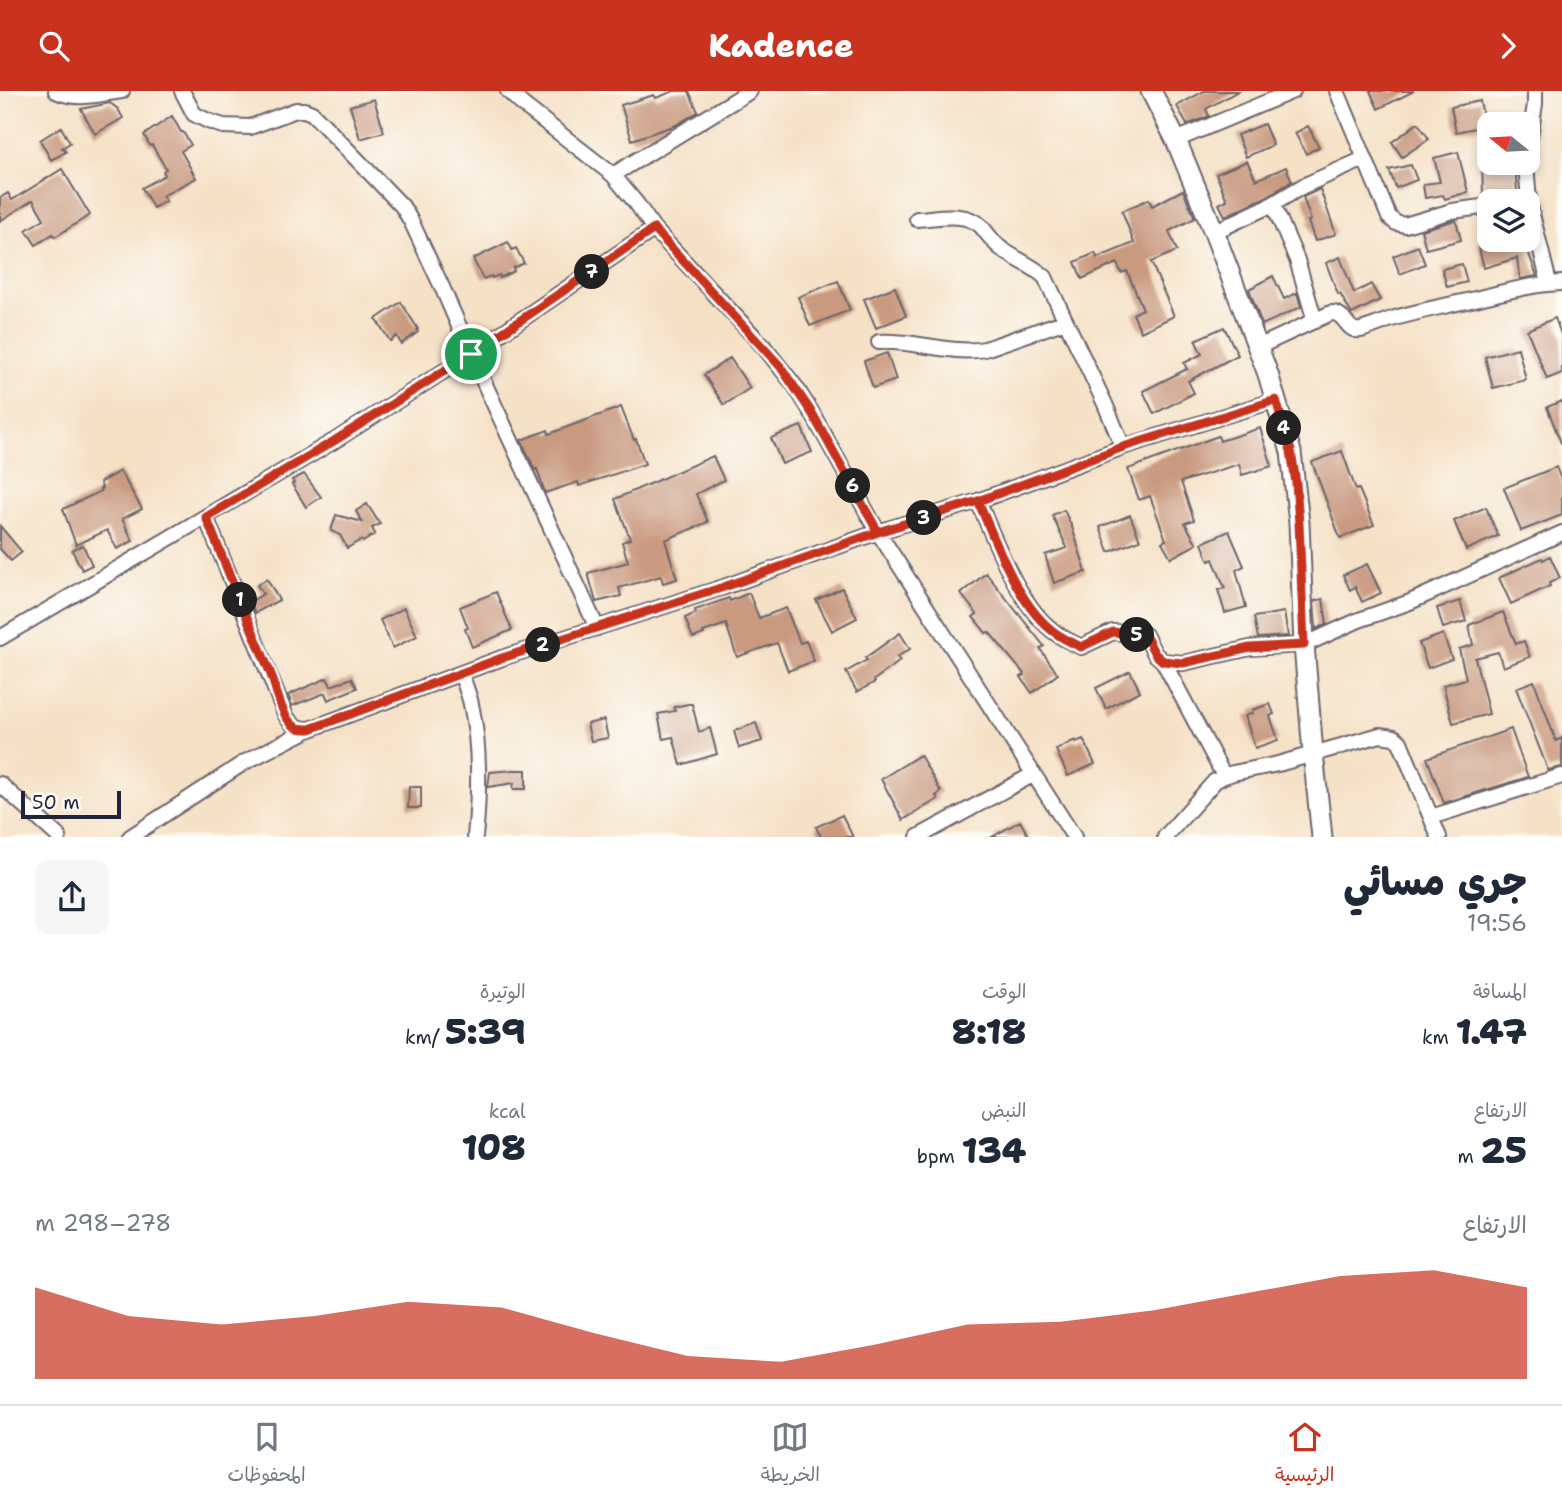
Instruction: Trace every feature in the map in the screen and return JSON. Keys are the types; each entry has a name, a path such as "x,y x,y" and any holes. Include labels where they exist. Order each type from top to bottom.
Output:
{"street":[{"path":"56,91 77,97 122,91"},
{"path":"182,91 194,114 223,127 250,127 296,110 312,113 402,206 442,287 597,628"},
{"path":"508,91 613,175 654,229 780,366 812,413 878,532 1074,837"},
{"path":"1151,91 1176,140 1214,232 1258,347 1291,451 1299,523 1304,645 1322,837"},
{"path":"1176,140 1277,94 1293,91"},
{"path":"1336,91 1389,216 1396,223 1405,225 1452,211 1477,208"},
{"path":"1533,112 1535,91"},
{"path":"613,175 747,92"},
{"path":"1214,232 1273,204 1303,186 1364,159"},
{"path":"1273,204 1297,260 1315,321"},
{"path":"917,219 961,217 978,224 1002,249 1036,268 1045,277 1123,447"},
{"path":"0,638 334,441 471,354 654,229"},
{"path":"1258,347 1331,313 1341,314 1348,326 1359,331 1431,308 1555,283 1540,238"},
{"path":"879,342 904,341 973,351 1066,321"},
{"path":"130,837 245,762 310,729 461,673 724,587 878,532 978,501 1123,447 1276,400"},
{"path":"978,501 1013,579 1028,604 1057,635 1081,647 1113,632 1145,635 1155,654 1163,661 1224,776"},
{"path":"206,517 285,714 294,726 310,729"},
{"path":"1163,661 1183,663 1250,648 1304,645 1359,620 1410,602 1562,533"},
{"path":"461,673 471,703 476,739 475,837"},
{"path":"1165,837 1215,781 1224,776 1278,764 1380,735 1394,737 1400,742 1439,837"},
{"path":"918,837 1034,774"},
{"path":"1431,817 1562,776"},
{"path":"0,784 59,837"}],"building":[{"path":"674,91 689,91 698,112 676,125 632,140 621,105 654,95 656,98"},
{"path":"1204,91 1238,91 1206,109 1209,116 1187,125 1177,106"},
{"path":"1370,91 1414,91 1378,109"},
{"path":"374,99 384,132 360,139 350,106"},
{"path":"1480,101 1482,112 1477,112 1477,128 1456,132 1451,107"},
{"path":"110,103 118,109 123,118 95,134 81,109"},
{"path":"172,116 191,145 181,151 196,178 162,196 166,201 153,208 142,188 165,175 163,171 166,169 144,135"},
{"path":"1418,123 1429,139 1402,157 1392,142"},
{"path":"1264,124 1273,145 1246,157 1237,135"},
{"path":"1308,126 1319,147 1306,154 1295,133"},
{"path":"61,127 70,143 62,148 66,152 51,160 40,140"},
{"path":"1458,152 1468,192 1445,199 1443,195 1425,198 1423,184 1440,182 1434,158"},
{"path":"1247,161 1256,180 1286,167 1292,181 1268,196 1225,216 1219,204 1227,200 1216,174"},
{"path":"1411,165 1417,180 1396,188 1389,170"},
{"path":"62,169 90,215 55,237 53,234 36,245 26,230 44,219 33,200 0,221 0,198 8,193 12,200"},
{"path":"1482,175 1516,175 1517,189 1483,189"},
{"path":"1320,189 1336,234 1315,241 1303,197"},
{"path":"1183,190 1195,218 1169,231 1177,251 1151,262 1174,316 1141,332 1133,314 1143,309 1127,271 1121,273 1117,263 1082,279 1075,262 1095,253 1097,258 1134,243 1122,211 1149,199 1152,206"},
{"path":"1456,220 1461,240 1426,249 1421,230"},
{"path":"508,242 512,250 516,248 524,263 500,278 499,275 483,279 473,259"},
{"path":"1418,246 1425,264 1400,274 1393,256"},
{"path":"1480,252 1528,252 1537,276 1520,279 1517,258 1484,268"},
{"path":"1340,257 1354,293 1371,284 1380,300 1352,314 1338,294 1326,263"},
{"path":"1462,264 1467,282 1447,287 1442,269"},
{"path":"1273,276 1284,299 1297,293 1301,307 1262,325 1249,289"},
{"path":"838,281 850,310 810,326 798,297"},
{"path":"895,287 906,316 876,328 864,299"},
{"path":"401,302 418,332 401,344 397,336 390,341 376,319"},
{"path":"1555,318 1562,337 1562,373 1547,379 1527,330"},
{"path":"1224,327 1238,355 1188,381 1194,393 1154,414 1143,391 1187,369 1184,363 1202,354 1195,340"},
{"path":"1518,348 1526,380 1493,388 1485,357"},
{"path":"887,353 896,380 873,388 864,361"},
{"path":"730,358 750,388 724,405 704,375"},
{"path":"1562,401 1562,443 1561,443 1547,407"},
{"path":"621,407 645,464 579,486 578,482 545,493 537,469 535,470 521,440 548,430 549,434"},
{"path":"801,426 812,452 782,464 771,438"},
{"path":"1260,428 1272,466 1242,475 1239,464 1181,482 1194,520 1185,523 1197,544 1171,558 1162,542 1166,540 1150,496 1139,500 1128,469 1218,436 1220,441"},
{"path":"1342,451 1356,490 1359,489 1374,525 1340,538 1312,462"},
{"path":"713,456 724,480 696,494 708,522 665,540 677,579 663,583 661,576 619,588 621,596 596,602 588,573 628,562 622,542 630,539 615,499"},
{"path":"1556,467 1562,482 1562,515 1521,531 1504,488"},
{"path":"120,471 142,509 122,519 133,541 117,549 107,530 76,545 63,509 101,491 100,482"},
{"path":"304,474 321,497 306,507 292,484 292,480"},
{"path":"367,504 380,524 372,528 375,534 347,548 340,535 331,531 336,515 362,522 356,511"},
{"path":"1486,507 1498,536 1466,550 1454,521"},
{"path":"1064,510 1086,572 1054,583 1045,555 1067,548 1052,515"},
{"path":"1130,515 1140,540 1109,552 1100,527"},
{"path":"0,526 22,552 11,561 0,549"},
{"path":"1229,531 1244,566 1236,570 1246,607 1225,613 1218,590 1225,588 1213,559 1209,561 1202,543"},
{"path":"83,545 92,565 82,570 72,550"},
{"path":"1550,556 1560,578 1549,583 1550,586 1511,604 1499,578"},
{"path":"1367,564 1381,593 1362,602 1355,587 1350,590 1343,575"},
{"path":"986,573 1044,646 1040,649 1058,674 1032,693 1021,677 1025,675 973,617 977,614 961,594"},
{"path":"267,579 279,600 255,613 250,602 263,594 257,585"},
{"path":"842,588 857,618 832,631 816,600"},
{"path":"496,592 512,630 472,647 460,607"},
{"path":"749,593 759,618 786,608 800,643 806,641 814,661 788,671 777,643 737,657 726,624 693,638 685,618 696,613 695,610"},
{"path":"1323,599 1327,624 1316,629 1314,601"},
{"path":"1460,601 1466,621 1443,628 1437,608"},
{"path":"404,608 417,636 393,648 380,620"},
{"path":"1284,612 1288,636 1258,638 1254,617"},
{"path":"1503,612 1516,644 1524,641 1530,657 1503,667 1498,652 1475,658 1489,714 1453,723 1443,685 1466,679 1459,649 1473,645 1469,625"},
{"path":"900,633 910,649 897,657 900,661 874,680 875,682 857,692 846,672 867,660 865,658"},
{"path":"1443,634 1452,659 1428,668 1419,643"},
{"path":"1130,671 1140,691 1106,709 1096,688"},
{"path":"327,678 331,686 352,678 357,688 328,700 325,693 292,706 288,695"},
{"path":"1534,681 1556,741 1562,738 1562,767 1548,770 1516,688"},
{"path":"692,704 699,732 710,728 717,754 681,765 673,737 663,739 658,714 675,711 674,707"},
{"path":"1270,704 1274,714 1270,716 1278,740 1255,748 1245,716 1253,713 1252,710"},
{"path":"604,720 608,738 591,741 587,724"},
{"path":"756,723 762,741 739,748 734,731"},
{"path":"1511,729 1528,777 1444,803 1427,758"},
{"path":"1083,739 1095,764 1068,776 1056,750"},
{"path":"920,755 941,792 936,796 938,799 903,820 881,779"},
{"path":"526,770 526,789 513,789 514,783 488,787 490,772"},
{"path":"409,787 421,787 421,808 408,808"},
{"path":"842,815 853,837 821,837 816,827"},
{"path":"1020,821 1029,837 992,837"}],"route":[{"path":"471,354 334,441 206,517 285,714 294,726 310,729 502,658 724,587 878,532 978,501 1123,447 1276,400 1291,451 1296,483 1304,645 1250,648 1183,663 1163,661 1155,654 1145,635 1113,632 1081,647 1057,635 1028,604 1013,579 978,501 900,526 878,532 795,386 764,347 654,229 471,354"}]}
